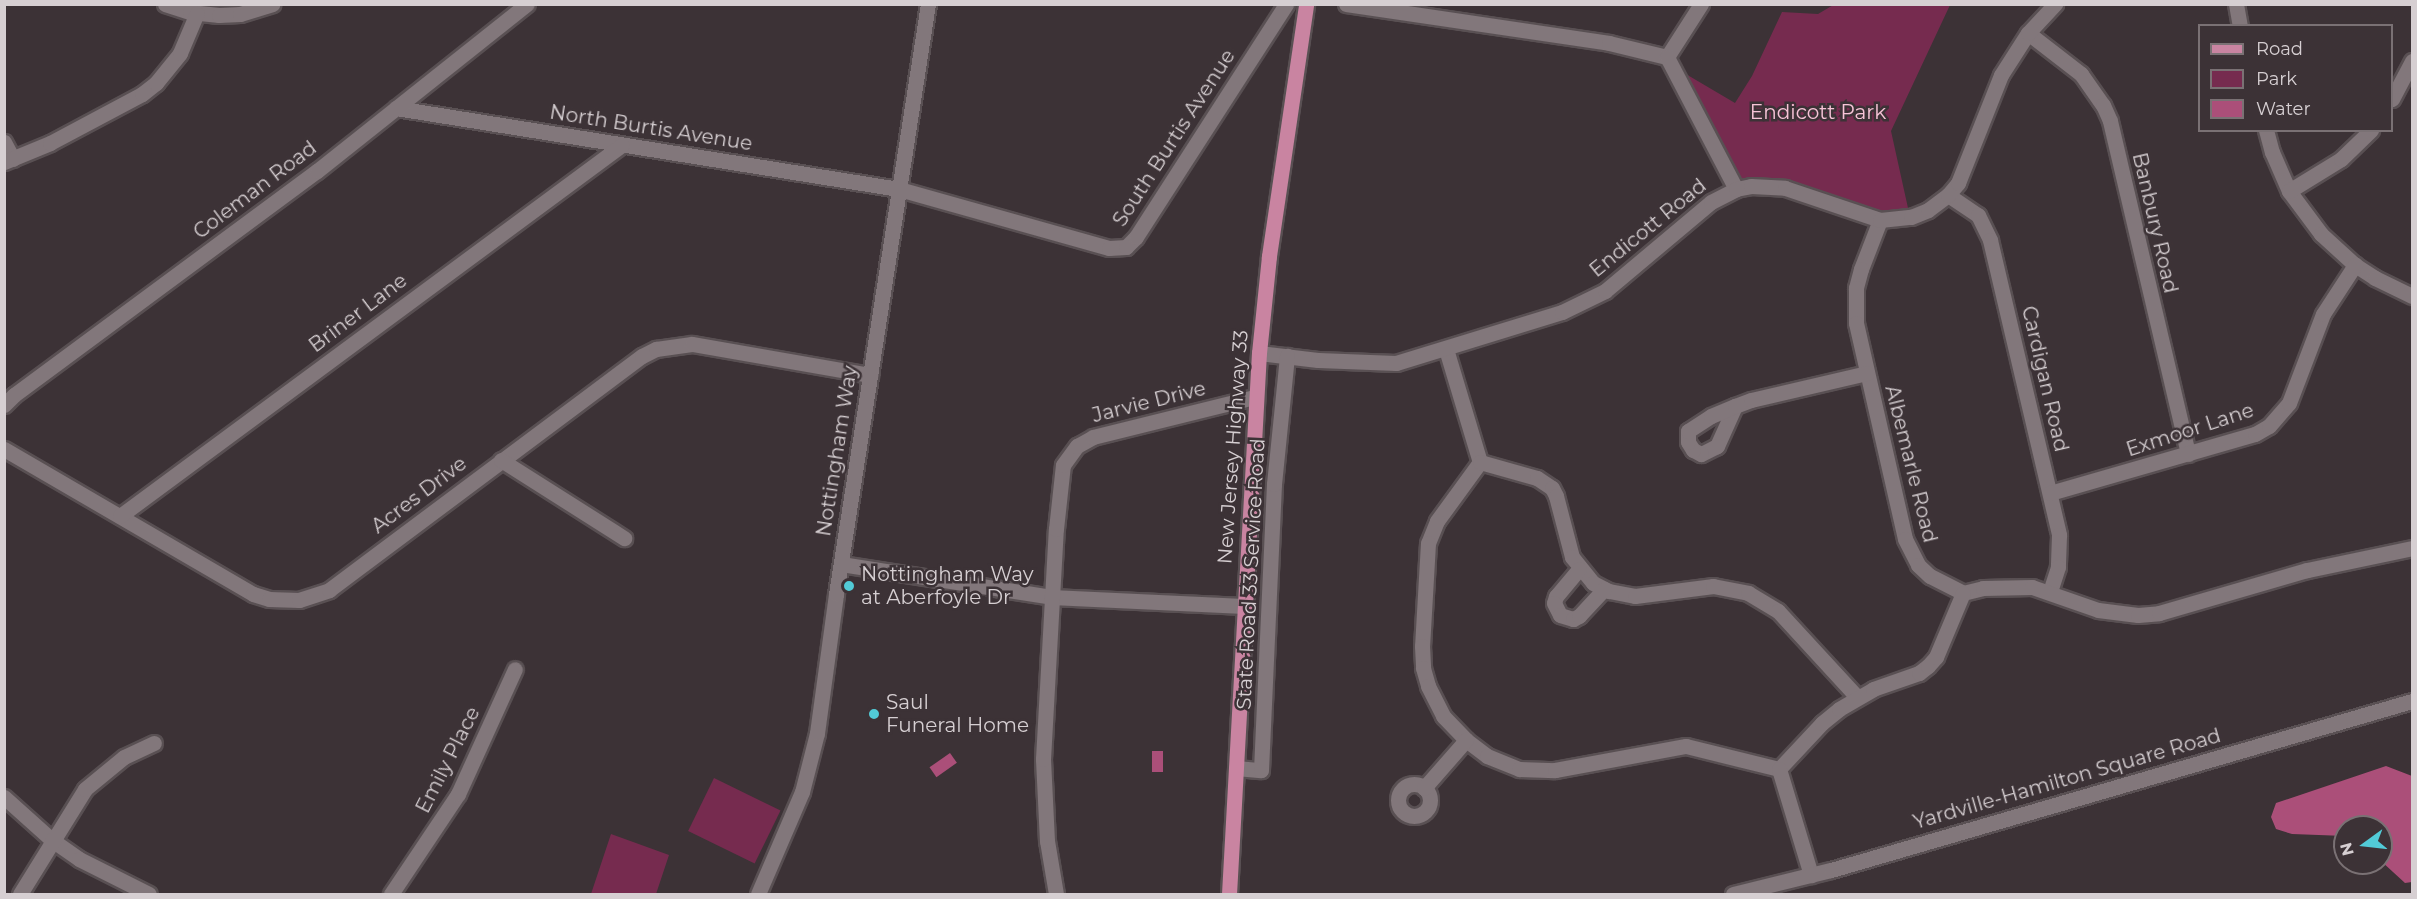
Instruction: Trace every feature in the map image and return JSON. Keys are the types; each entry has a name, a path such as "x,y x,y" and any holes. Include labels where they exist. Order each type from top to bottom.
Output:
{"main road":[{"name":"New Jersey Highway 33","path":"1229,894 1255,397 1269,256 1306,4"}],"street":[{"path":"165,4 197,13 240,14 273,4"},
{"name":"Coleman Road","path":"4,405 14,394 316,171 527,4"},
{"name":"South Burtis Avenue","path":"899,189 1109,248 1126,247 1142,228 1286,4"},
{"path":"1346,4 1609,43 1667,57 1736,189"},
{"path":"1667,57 1701,4"},
{"name":"Endicott Road","path":"1259,353 1376,364 1396,363 1446,350 1584,303 1624,277 1711,202 1736,189 1768,185 1785,188 1880,220 1911,217 1928,210 1948,195 1965,169 2001,75 2028,33 2055,4"},
{"path":"2236,4 2240,24"},
{"name":"Nottingham Way","path":"758,894 802,792 812,761 925,5"},
{"path":"4,142 9,161 75,131 142,94 170,68 180,53 197,13"},
{"name":"Banbury Road","path":"2028,33 2081,74 2103,105 2110,121 2188,454"},
{"path":"2393,95 2412,61"},
{"name":"North Burtis Avenue","path":"396,108 899,189"},
{"path":"2267,132 2278,169 2289,191 2321,234 2355,265 2375,278 2412,296"},
{"path":"2289,191 2341,159 2369,132"},
{"name":"Briner Lane","path":"120,516 622,145"},
{"name":"Cardigan Road","path":"1948,195 1978,215 1990,240 2050,494 2060,550 2050,591"},
{"name":"Albemarle Road","path":"1880,220 1856,288 1856,323 1867,373 1910,552 1930,576 1963,593"},
{"name":"Exmoor Lane","path":"2050,494 2255,434 2280,416 2295,393 2323,315 2355,265"},
{"name":"Acres Drive","path":"4,449 253,594 269,599 299,600 329,590 642,356 670,345 692,344 870,375"},
{"path":"1446,350 1480,462"},
{"name":"State Road 33 Service Road","path":"1236,768 1261,770 1274,484 1287,356"},
{"path":"1735,406 1751,400 1867,373"},
{"name":"Jarvie Drive","path":"1056,894 1047,841 1043,759 1060,475 1069,455 1077,446 1093,437 1255,397"},
{"path":"501,460 624,538"},
{"path":"1480,462 1537,478 1552,488 1567,544 1579,569 1605,589 1635,596 1713,586 1748,593 1778,611 1857,697"},
{"path":"1480,462 1431,531 1428,543 1422,646 1423,668 1434,702 1443,716 1466,741 1502,764 1533,770 1555,770 1686,746 1779,769"},
{"path":"1779,769 1822,723 1857,697 1919,673 1929,666 1936,657 1963,593 2015,585 2050,591 2098,610 2118,614 2159,613 2307,570 2412,548"},
{"path":"841,564 1051,597 1244,606"},
{"path":"1579,569 1556,596 1554,603 1560,615 1573,619 1579,616 1605,589"},
{"name":"Emily Place","path":"391,894 458,794 515,669"},
{"name":"Yardville-Hamilton Square Road","path":"1733,894 1811,875 2412,701"},
{"path":"1424,788 1466,741"},
{"path":"20,894 85,789 124,757 154,743"},
{"path":"1779,769 1811,875"},
{"path":"4,797 52,840 98,871 149,894"}],"green space":[{"name":"Endicott Park","path":"1835,4 1950,5 1891,131 1908,208 1877,213 1782,180 1743,181 1679,70 1735,103 1752,76 1782,12 1818,14"},
{"path":"714,778 781,810 755,863 688,831"},
{"path":"611,834 669,855 656,894 591,894"}],"water":[{"path":"1152,751 1163,751 1163,772 1152,772"},
{"path":"950,753 957,763 936,777 930,767"},
{"path":"2386,766 2412,776 2412,882 2405,883 2393,872 2393,815 2333,815 2333,836 2292,834 2276,829 2271,817 2276,803"}],"place":[{"name":"Nottingham Way at Aberfoyle Dr","path":"849,586"},
{"name":"Saul Funeral Home","path":"874,714"}]}
